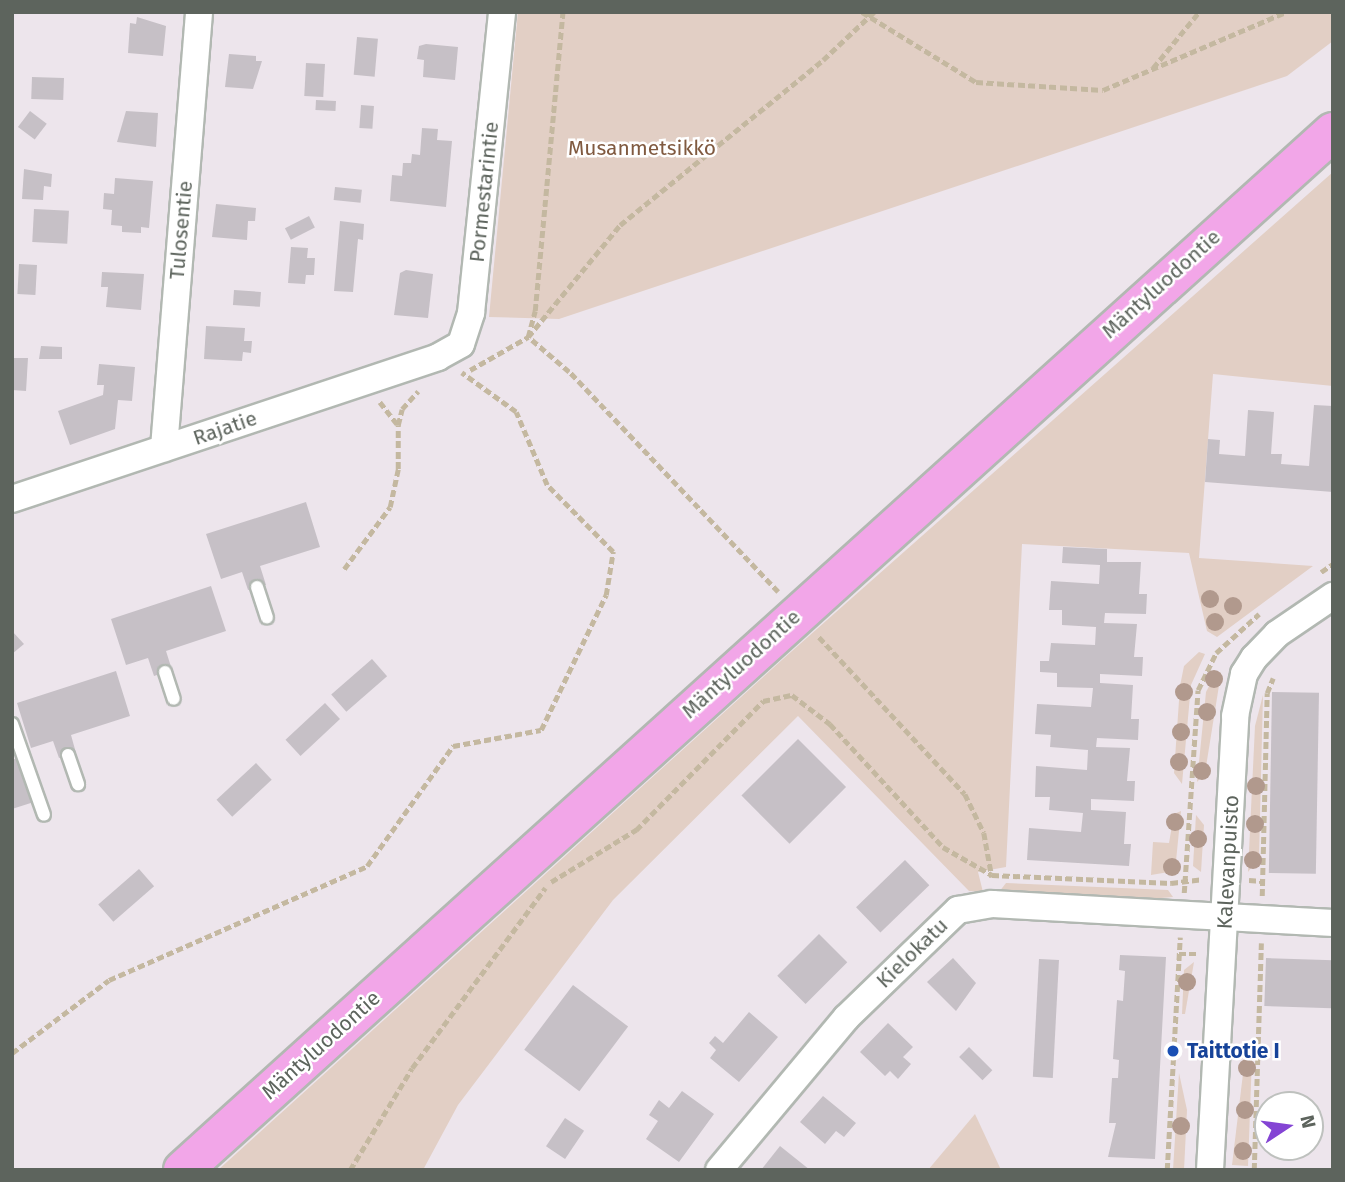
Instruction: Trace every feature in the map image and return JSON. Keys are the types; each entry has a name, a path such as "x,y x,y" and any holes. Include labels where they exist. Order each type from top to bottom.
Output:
{"highway":[{"name":"Mäntyluodontie","path":"183,1170 1299,159 1333,125"},
{"name":"Mäntyluodontie","path":"1299,159 1333,132"}],"street":[{"name":"Tulosentie","path":"164,448 199,12"},
{"name":"Pormestarintie","path":"444,367 461,344 471,313 502,12"},
{"name":"Rajatie","path":"12,499 164,448 444,367"},
{"name":"Kalevanpuisto","path":"1210,1170 1235,716 1244,674 1277,634 1333,596"},
{"name":"Kielokatu","path":"719,1170 846,1018 944,920 973,905 1333,923"}],"lane":[{"path":"257,587 267,617"},
{"path":"165,672 174,699"},
{"path":"12,724 44,815"},
{"path":"68,755 78,784"}],"path":[{"path":"528,337 535,311 563,12"},
{"path":"862,12 867,19 976,82 1103,90 1286,12"},
{"path":"462,373 528,337 620,225 823,60 874,12"},
{"path":"1150,71 1199,12"},
{"path":"528,337 569,372 784,598"},
{"path":"12,1053 109,980 367,866 453,746 541,730 606,595 613,552 547,485 516,412 462,373 444,367"},
{"path":"406,394 429,386"},
{"path":"344,569 390,507 398,469 398,425 402,409 418,390"},
{"path":"367,407 393,398"},
{"path":"380,402 398,425"},
{"path":"812,628 965,794 984,833 992,875 992,904"},
{"path":"1254,1170 1268,693 1275,674"},
{"path":"350,1170 412,1068 547,885 636,830 763,701 792,695 830,724 943,847 992,875 1171,883 1262,881"}],"green space":[{"name":"Musanmetsikkö","path":"518,12 1333,12 1333,41 1287,76 559,319 489,317"},
{"path":"1333,172 1333,386 1213,374 1199,558 1313,566 1217,637 1207,631 1189,553 1022,544 1006,867 978,872 983,892 969,891 798,716 613,900 458,1105 423,1170 218,1170 783,659"},
{"path":"1199,652 1205,654 1191,685 1182,784 1174,773 1180,686 1184,666"},
{"path":"1217,671 1221,673 1205,773 1197,782 1206,692"},
{"path":"1263,695 1259,858 1248,872 1255,726"},
{"path":"1181,811 1175,871 1151,875 1153,842 1169,843 1174,814"},
{"path":"1196,815 1204,825 1201,872 1193,866"},
{"path":"1006,883 1168,890 1173,897 1137,900 999,892"},
{"path":"1194,962 1185,1014 1182,1014 1184,970"},
{"path":"1245,1057 1252,1057 1248,1166 1232,1165"},
{"path":"1179,1073 1187,1110 1184,1170 1173,1170"},
{"path":"975,1114 1001,1170 928,1170"}],"building":[{"path":"137,17 166,26 163,56 128,53 130,23 136,24"},
{"path":"357,37 378,39 375,77 354,75"},
{"path":"426,44 458,47 455,80 423,77 424,60 417,59 419,46"},
{"path":"229,54 256,56 256,61 262,61 253,89 225,87"},
{"path":"306,63 325,64 323,97 304,96"},
{"path":"32,77 64,78 63,100 31,99"},
{"path":"316,100 336,101 335,111 315,110"},
{"path":"361,105 374,106 372,129 359,128"},
{"path":"30,111 47,124 35,140 18,127"},
{"path":"126,111 158,113 156,147 117,142"},
{"path":"422,128 438,129 437,140 452,141 446,207 390,201 392,175 402,176 403,163 411,163 412,154 420,155"},
{"path":"24,169 52,174 51,187 44,186 43,200 22,199"},
{"path":"115,178 153,181 149,228 141,227 141,233 122,232 122,226 111,225 112,210 103,209 104,193 114,194"},
{"path":"335,187 362,190 360,203 334,200"},
{"path":"216,204 256,208 255,221 248,221 247,240 212,237"},
{"path":"34,209 69,211 67,244 32,242"},
{"path":"309,216 315,228 291,240 285,228"},
{"path":"340,221 364,224 363,240 358,239 353,292 334,291"},
{"path":"291,247 308,248 307,258 315,258 314,275 306,275 305,284 288,283"},
{"path":"19,264 37,265 35,295 17,294"},
{"path":"406,270 433,274 428,318 394,315 400,273"},
{"path":"102,272 144,274 141,310 106,307 108,287 101,287"},
{"path":"234,290 261,292 260,307 233,305"},
{"path":"206,326 245,328 244,341 252,341 251,353 243,352 242,361 204,359"},
{"path":"41,346 62,347 62,359 39,359"},
{"path":"12,358 28,358 26,391 12,390"},
{"path":"99,364 135,367 132,401 118,400 115,429 70,445 58,411 103,395 104,385 97,385"},
{"path":"1314,405 1333,406 1333,492 1205,482 1208,439 1220,440 1219,454 1245,456 1248,410 1274,412 1271,454 1282,454 1281,464 1309,466"},
{"path":"306,502 320,547 260,566 266,585 248,590 242,572 221,579 206,534"},
{"path":"1063,547 1107,549 1107,562 1141,562 1139,594 1147,594 1146,614 1105,613 1104,623 1137,624 1134,657 1143,657 1142,676 1100,674 1100,683 1133,685 1131,719 1139,719 1138,740 1097,738 1096,747 1130,748 1127,781 1135,781 1134,801 1091,799 1091,810 1126,812 1124,844 1131,844 1129,866 1027,860 1029,828 1081,832 1083,813 1049,810 1050,797 1035,797 1036,766 1087,770 1088,750 1050,747 1051,735 1035,734 1037,704 1091,707 1093,688 1057,687 1057,673 1040,672 1040,661 1049,661 1051,643 1095,645 1096,627 1062,625 1062,610 1049,610 1051,581 1099,584 1100,565 1062,563"},
{"path":"211,586 226,631 166,651 172,670 154,676 148,658 126,665 111,619"},
{"path":"12,631 24,644 12,654"},
{"path":"372,659 387,676 346,712 331,694"},
{"path":"116,671 130,716 71,735 76,753 59,758 53,741 31,748 17,703"},
{"path":"1272,692 1319,693 1316,874 1269,873"},
{"path":"325,703 340,719 301,756 286,740"},
{"path":"798,739 846,787 790,844 741,796"},
{"path":"23,756 37,801 12,809 12,760"},
{"path":"256,763 272,780 232,817 217,800"},
{"path":"905,860 929,885 880,932 856,907"},
{"path":"139,869 154,886 113,922 98,904"},
{"path":"819,934 847,962 806,1004 777,976"},
{"path":"1120,955 1166,957 1155,1159 1108,1157 1116,1123 1109,1123 1112,1078 1118,1078 1119,1060 1113,1059 1117,1000 1123,1001 1125,971 1119,970"},
{"path":"953,958 976,983 956,1011 927,982"},
{"path":"1266,958 1333,960 1331,1008 1264,1006"},
{"path":"1039,959 1059,960 1053,1078 1033,1077"},
{"path":"573,985 628,1027 579,1091 524,1050"},
{"path":"749,1012 778,1037 739,1082 710,1058 716,1050 709,1043 715,1036 723,1043"},
{"path":"888,1023 913,1047 903,1057 911,1064 898,1079 890,1071 885,1076 860,1052"},
{"path":"969,1047 992,1070 982,1080 959,1057"},
{"path":"682,1091 714,1114 679,1162 646,1139 658,1121 649,1115 659,1100 669,1108"},
{"path":"823,1096 856,1123 844,1137 836,1131 825,1144 800,1122"},
{"path":"565,1118 584,1131 565,1159 546,1146"},
{"path":"780,1146 810,1170 761,1170"}],"place":[{"name":"Taittotie I","path":"1173,1051"}]}
